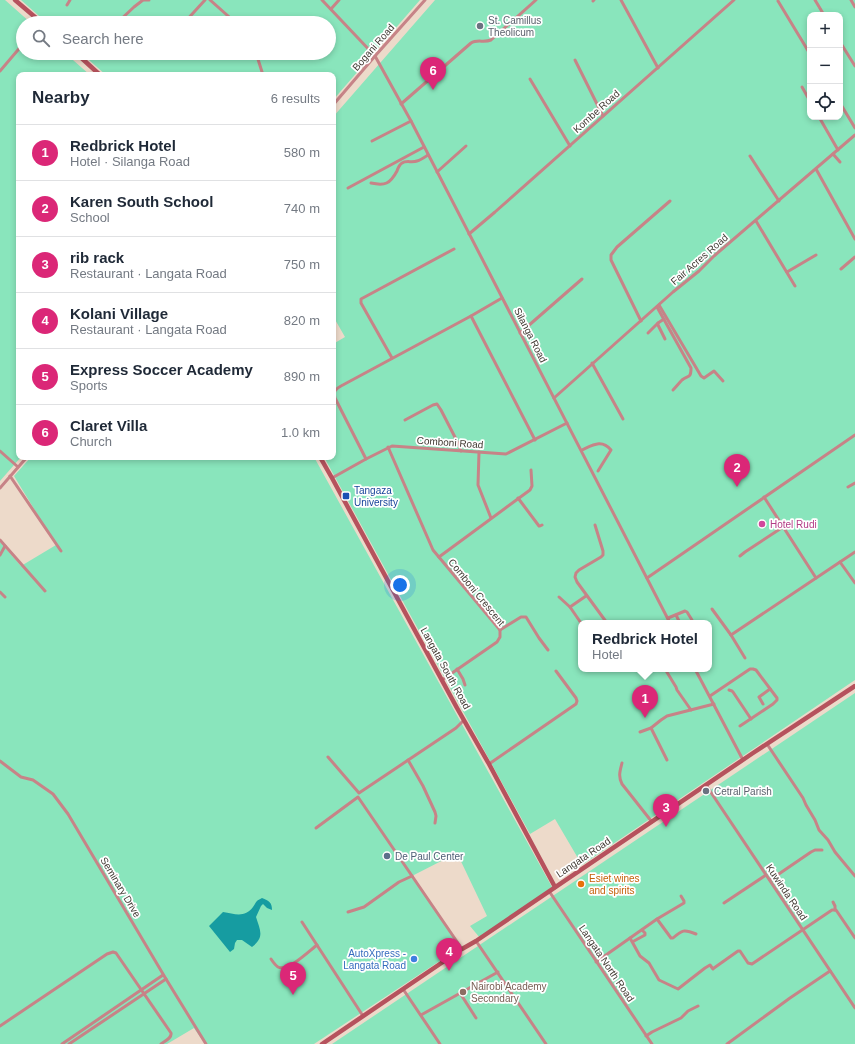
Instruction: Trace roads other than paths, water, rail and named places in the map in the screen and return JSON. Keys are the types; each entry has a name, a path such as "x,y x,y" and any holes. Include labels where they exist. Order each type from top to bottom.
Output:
{"main road":[{"path":"15,0 33,16"},
{"path":"83,60 97,72"},
{"name":"Langata South Road","path":"322,460 555,887"},
{"name":"Langata Road","path":"322,1044 855,686"}],"street":[{"path":"67,5 70,0"},
{"path":"124,16 143,0 149,0"},
{"path":"190,16 205,0"},
{"path":"210,0 228,16"},
{"name":"Silanga Road","path":"322,0 375,56 424,146 668,618"},
{"path":"331,9 339,0"},
{"name":"Bogani Road","path":"336,102 426,0"},
{"path":"401,104 471,43 475,41 486,42 491,40 536,0"},
{"path":"621,0 658,68"},
{"name":"Kombe Road","path":"469,234 734,0"},
{"path":"814,0 822,12"},
{"path":"851,0 855,7"},
{"path":"778,1 807,49"},
{"path":"843,47 855,66"},
{"path":"0,71 16,52"},
{"path":"258,60 262,72"},
{"path":"575,60 603,116"},
{"path":"530,79 570,146"},
{"path":"802,87 807,96"},
{"path":"843,108 855,128"},
{"path":"821,120 838,150"},
{"path":"372,141 410,121"},
{"name":"Fair Acres Road","path":"554,398 673,292 699,271 714,256 855,135"},
{"path":"348,188 424,146"},
{"path":"437,172 466,146"},
{"path":"833,154 840,162"},
{"path":"371,183 381,185 389,183 402,163 406,161 418,161 428,155"},
{"path":"750,156 779,201"},
{"path":"816,170 855,239"},
{"path":"641,321 611,260 611,255 617,247 670,201"},
{"path":"756,221 795,286"},
{"path":"392,358 361,303 361,299 454,249"},
{"path":"787,272 816,255"},
{"path":"841,269 855,257"},
{"path":"520,333 582,279"},
{"path":"336,390 502,298"},
{"path":"658,306 691,368 691,373 689,376 682,380 673,390"},
{"path":"658,306 701,376 704,378 714,371 723,381"},
{"path":"470,316 535,440"},
{"path":"648,333 664,319"},
{"path":"658,323 665,339"},
{"path":"592,363 623,419"},
{"path":"336,400 366,459"},
{"path":"405,420 437,404 461,451"},
{"name":"Comboni Road","path":"332,478 388,447 397,446 507,454 567,423"},
{"path":"647,578 854,436"},
{"path":"582,450 594,445 603,444 611,450 598,471"},
{"name":"Comboni Crescent","path":"388,447 433,550 500,630 500,637 497,642 441,680"},
{"path":"0,451 18,467"},
{"path":"479,452 478,486 491,518"},
{"path":"0,488 24,460"},
{"path":"439,557 528,491 532,487 531,470"},
{"path":"10,476 60,551"},
{"path":"848,487 855,482"},
{"path":"764,497 816,578"},
{"path":"518,498 539,526 542,525"},
{"path":"595,525 603,555 579,570 575,577 586,596 605,620"},
{"path":"740,556 783,527"},
{"path":"0,540 44,591"},
{"path":"0,555 5,546"},
{"path":"731,635 855,552"},
{"path":"840,562 855,583"},
{"path":"0,592 5,598"},
{"path":"559,596 570,607 579,620"},
{"path":"570,607 586,596"},
{"path":"712,609 731,635 745,658"},
{"path":"668,618 686,611 692,620"},
{"path":"676,615 678,620"},
{"path":"500,630 521,617 526,617 548,650"},
{"path":"457,669 465,685"},
{"path":"710,696 751,669 756,670 777,700 776,703 740,726"},
{"path":"489,764 576,704 576,698 556,671"},
{"path":"667,672 691,710"},
{"path":"697,672 743,760"},
{"path":"763,704 759,697 770,689"},
{"path":"729,690 733,692 751,719"},
{"path":"640,732 651,728 667,716 714,704"},
{"path":"328,757 359,793 456,728 464,720"},
{"path":"651,728 667,760"},
{"path":"767,744 803,798 819,830 855,876"},
{"path":"408,760 423,786 435,812 435,823"},
{"name":"Seminary Drive","path":"0,761 21,777 33,780 53,794 68,814 163,975 206,1044"},
{"path":"622,763 619,776 622,784 652,822"},
{"name":"Kuwinda Road","path":"706,785 855,1008"},
{"path":"316,828 358,797 462,949"},
{"path":"770,880 811,852 815,850 822,850"},
{"path":"724,903 766,875"},
{"path":"348,912 364,907 399,882 412,876"},
{"name":"Langata North Road","path":"549,891 652,1044"},
{"path":"596,962 684,903 681,896"},
{"path":"833,902 835,906 834,910"},
{"path":"630,938 640,956 649,963 659,980 678,989 710,965 714,968 738,951 740,951 748,963 752,964 834,910"},
{"path":"834,910 836,910 855,938"},
{"path":"657,920 671,938 683,930 696,934"},
{"path":"302,922 363,1016"},
{"path":"634,942 645,935 642,930"},
{"path":"476,941 546,1044"},
{"path":"271,959 278,967 283,968 292,964 316,945"},
{"path":"0,1026 113,952 116,953 171,1034 170,1038 161,1044"},
{"path":"727,1044 830,971"},
{"path":"421,1015 498,972"},
{"path":"69,1044 142,992 163,975"},
{"path":"62,1044 142,992 166,979"},
{"path":"403,989 440,1044"},
{"path":"460,993 476,1018"},
{"path":"646,1036 681,1018 698,1006"}],"water":[{"path":"262,898 270,902 272,910 263,904 256,917 260,933 259,940 252,947 242,940 237,940 234,949 230,952 209,926 223,912 236,914 247,913"}],"place":[{"name":"St. Camillus Theolicum","path":"480,26"},
{"name":"Claret Villa","path":"433,90"},
{"name":"Karen South School","path":"737,487"},
{"name":"Tangaza University","path":"346,496"},
{"name":"Hotel Rudi","path":"762,524"},
{"name":"Redbrick Hotel","path":"645,718"},
{"name":"Cetral Parish","path":"706,791"},
{"name":"rib rack","path":"666,827"},
{"name":"De Paul Center","path":"387,856"},
{"name":"Esiet wines and spirits","path":"581,884"},
{"name":"AutoXpress - Langata Road","path":"414,959"},
{"name":"Kolani Village","path":"449,971"},
{"name":"Nairobi Academy Secondary","path":"463,992"},
{"name":"Express Soccer Academy","path":"293,995"}]}
